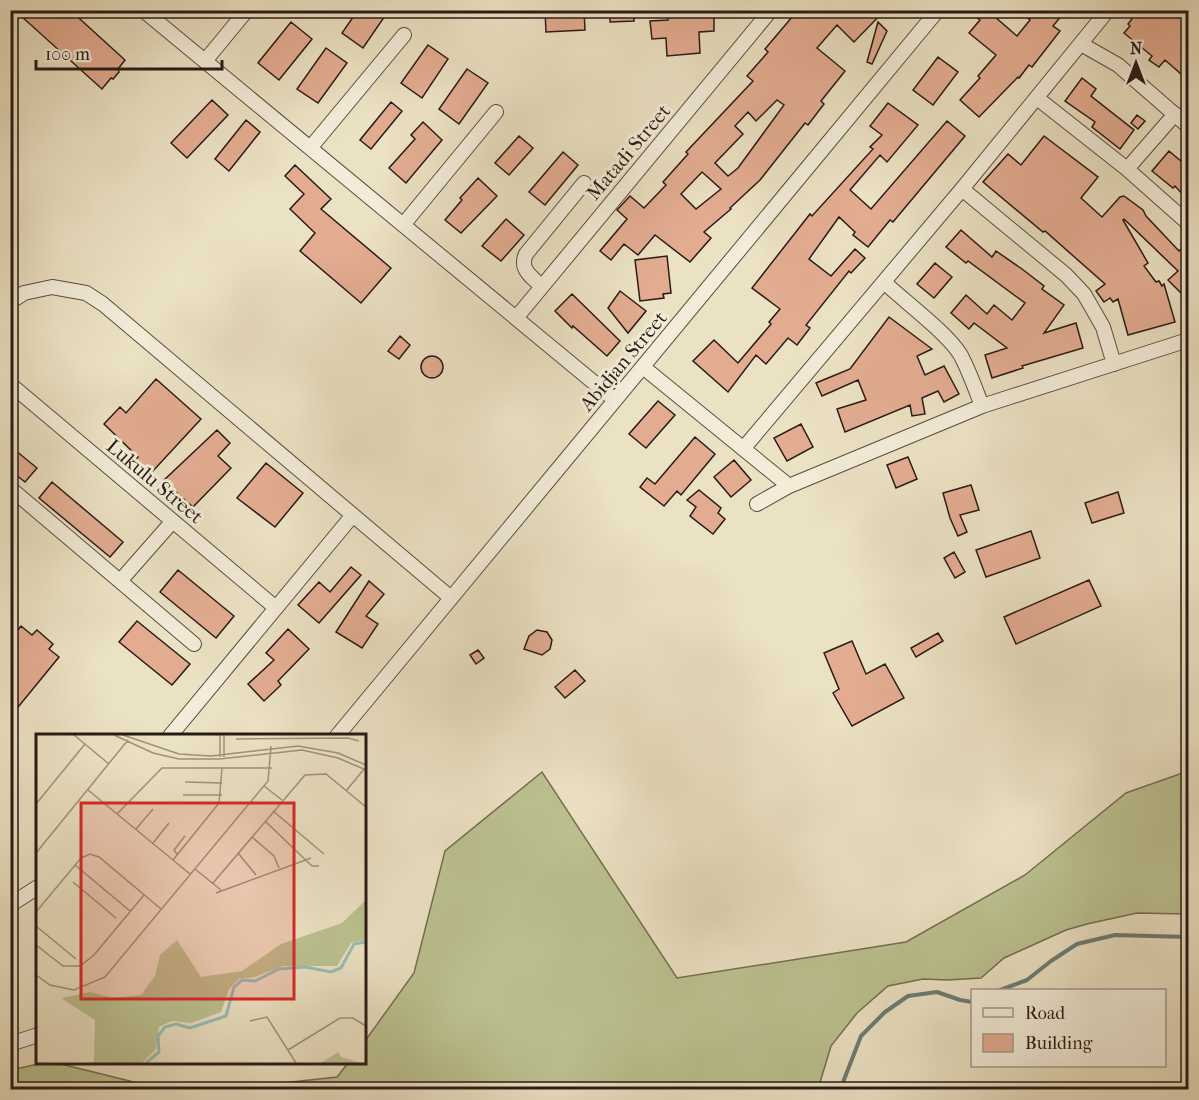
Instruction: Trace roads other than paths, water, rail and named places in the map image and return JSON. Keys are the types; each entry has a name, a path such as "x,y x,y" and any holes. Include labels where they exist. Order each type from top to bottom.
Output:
{"street":[{"path":"143,10 615,400"},
{"path":"205,61 247,10"},
{"name":"Matadi Street","path":"516,318 771,10"},
{"name":"Abidjan Street","path":"338,734 939,10"},
{"path":"743,449 1038,98 1108,10"},
{"path":"310,147 404,34"},
{"path":"1081,44 1118,65 1188,126"},
{"path":"1038,98 1127,169 1188,223"},
{"path":"403,225 496,112"},
{"path":"1127,169 1175,114"},
{"path":"541,286 525,269 523,261 526,254 584,183"},
{"path":"962,189 1066,275 1084,294 1103,327 1114,364"},
{"path":"884,282 944,336 958,352 969,371 982,406"},
{"path":"10,302 24,293 52,287 86,293 103,304 451,598"},
{"path":"756,504 789,486 982,406 1188,340"},
{"path":"643,367 789,486"},
{"name":"Lukulu Street","path":"10,384 276,608"},
{"path":"10,488 194,644"},
{"path":"171,734 353,515"},
{"path":"121,580 172,522"},
{"path":"10,905 36,888"},
{"path":"10,1044 36,1036"}],"waterway":[{"path":"1003,989 1027,980 1077,944 1115,935 1188,937"},
{"path":"840,1090 861,1036 885,1012 908,996 937,992 971,1002"}]}
